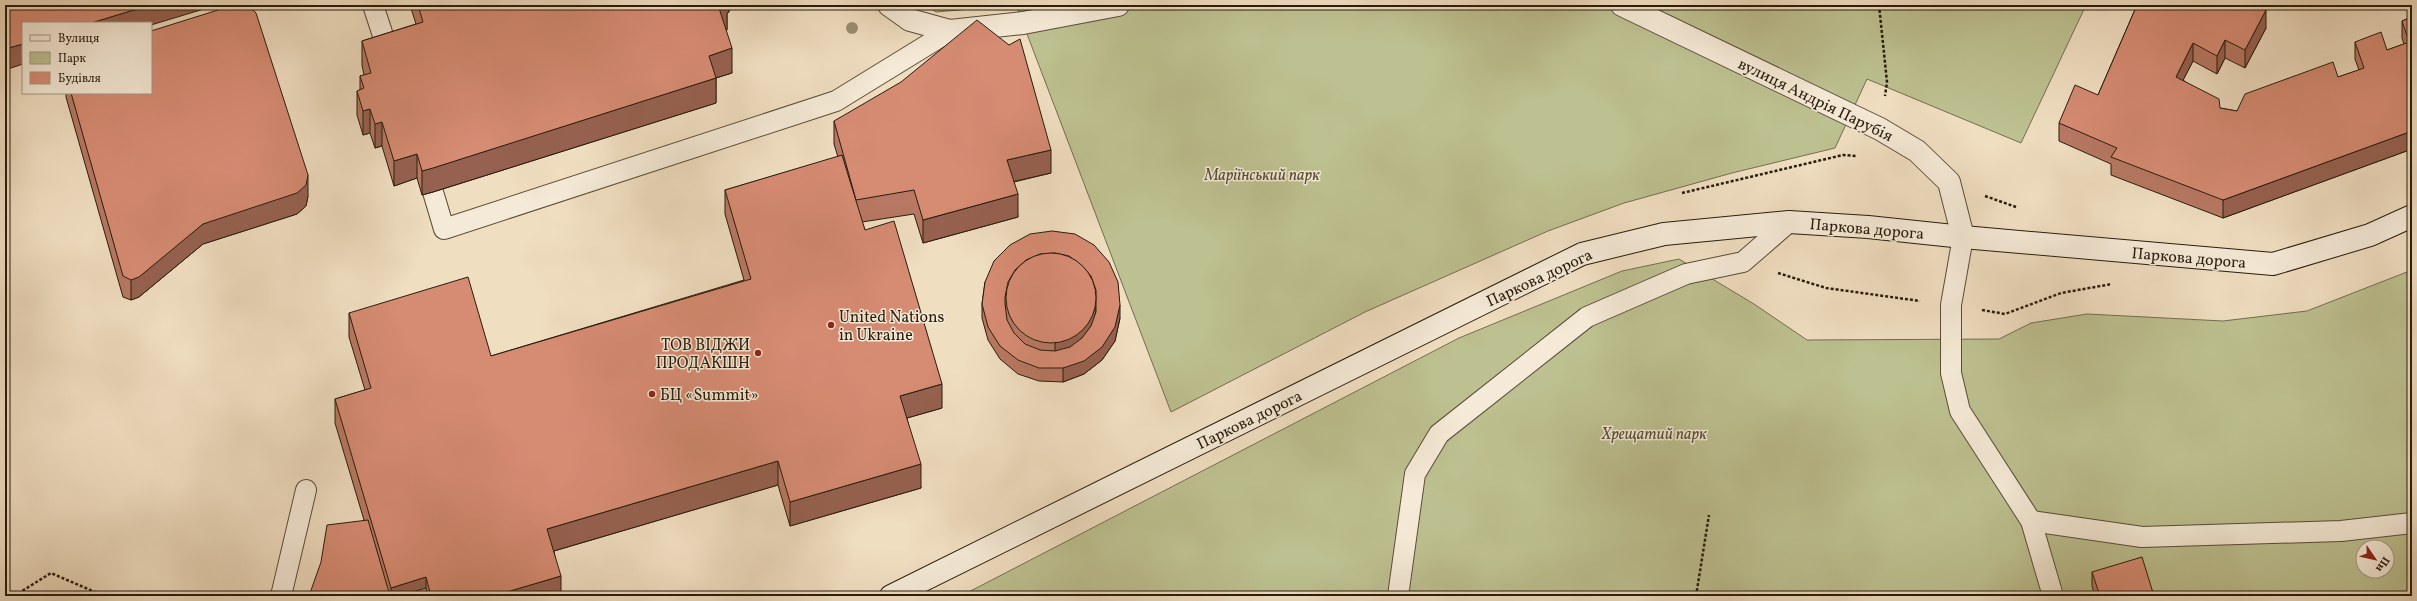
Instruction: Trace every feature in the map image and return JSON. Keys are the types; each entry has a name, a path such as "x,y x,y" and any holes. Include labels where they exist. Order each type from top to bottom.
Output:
{"main road":[{"path":"889,5 910,20 950,31 1023,23 1118,5"},
{"name":"вулиця Андрія Парубія","path":"1622,5 1880,129 1917,151 1949,182"},
{"path":"1949,182 1963,237"},
{"name":"Паркова дорога","path":"890,596 1582,254 1664,234 1789,222 1868,227 1963,237 2273,264 2370,235 2412,216"}],"lane":[{"path":"373,5 390,57"},
{"path":"434,192 444,229 836,101 950,31"},
{"path":"1398,596 1416,474 1439,434 1587,317 1686,274 1743,262 1789,222"},
{"path":"1963,237 1951,305 1951,373 1960,411 2031,520 2053,596"},
{"path":"281,596 306,490"},
{"path":"2031,520 2142,537 2341,531 2412,523"}],"path":[{"path":"1879,5 1887,82 1880,129"},
{"path":"1682,193 1843,155 1859,156"},
{"path":"1949,182 2023,210"},
{"path":"1743,262 1826,288 2005,314 2061,293 2115,284"},
{"path":"1696,596 1710,514"},
{"path":"14,596 51,574 104,596"}],"green space":[{"path":"925,5 1016,5 936,12"},
{"name":"Маріїнський парк","path":"1016,5 2086,5 2021,143 1867,79 1835,148 1732,173 1624,203 1548,231 1365,312 1171,412"},
{"name":"Хрещатий парк","path":"1679,259 1754,304 1807,340 1999,339 2031,323 2087,314 2223,321 2307,311 2412,270 2412,596 961,596 1459,338 1622,271"}],"building":[{"path":"5,5 150,5 94,22 22,22 22,44 5,49"},
{"path":"234,5 248,5 256,13 308,175 306,185 297,193 203,224 139,277 131,280 123,276 71,94 152,94 152,31"},
{"path":"418,5 727,5 719,8 732,48 709,56 716,78 422,171 417,154 394,161 382,122 375,124 370,109 363,111 357,91 364,88 360,76 371,73 362,41 423,22"},
{"path":"2137,5 2245,5 2244,6 2266,10 2245,50 2225,40 2217,56 2193,43 2176,77 2219,99 2220,108 2237,111 2245,94 2333,62 2338,77 2364,68 2355,42 2381,32 2387,50 2409,42 2402,21 2412,17 2412,131 2223,200 2111,157 2117,148 2059,123 2075,85 2098,95"},
{"path":"977,20 1009,45 1020,39 1051,150 1007,160 1018,194 923,220 914,190 856,200 834,121 901,82"},
{"name":"БЦ «Summit»","path":"842,155 865,230 894,221 942,384 900,396 921,464 790,502 778,461 547,529 561,576 493,596 431,596 426,577 391,588 335,399 371,388 349,313 468,277 491,356 751,279 725,190"},
{"path":"1052,231 1075,234 1094,245 1109,262 1118,282 1120,305 1115,327 1102,347 1084,361 1063,368 1039,368 1018,360 1000,346 988,327 982,304 985,282 994,261 1010,245 1030,234","holes":["1055,253 1069,256 1081,265 1091,276 1096,290 1096,312 1091,326 1082,338 1070,347 1055,351 1040,350 1025,344 1014,333 1007,320 1005,297 1008,282 1015,270 1026,260 1040,254"]},
{"path":"1051,253 1068,256 1083,266 1093,281 1096,298 1093,315 1083,330 1068,340 1051,343 1034,340 1019,330 1009,315 1006,298 1009,281 1019,266 1034,256"},
{"path":"5,266 8,279 5,330"},
{"path":"368,520 390,596 354,594 347,596 309,596 321,562 327,525"},
{"path":"2142,557 2154,596 2100,596 2092,572"},
{"path":"426,588 428,596 399,596"},
{"path":"354,594 368,594 372,596 347,596"}],"place":[{"name":"United Nations in Ukraine","path":"831,325"},
{"name":"ТОВ ВІДЖИ ПРОДАКШН","path":"758,353"},
{"name":"БЦ «Summit»","path":"652,394"}]}
